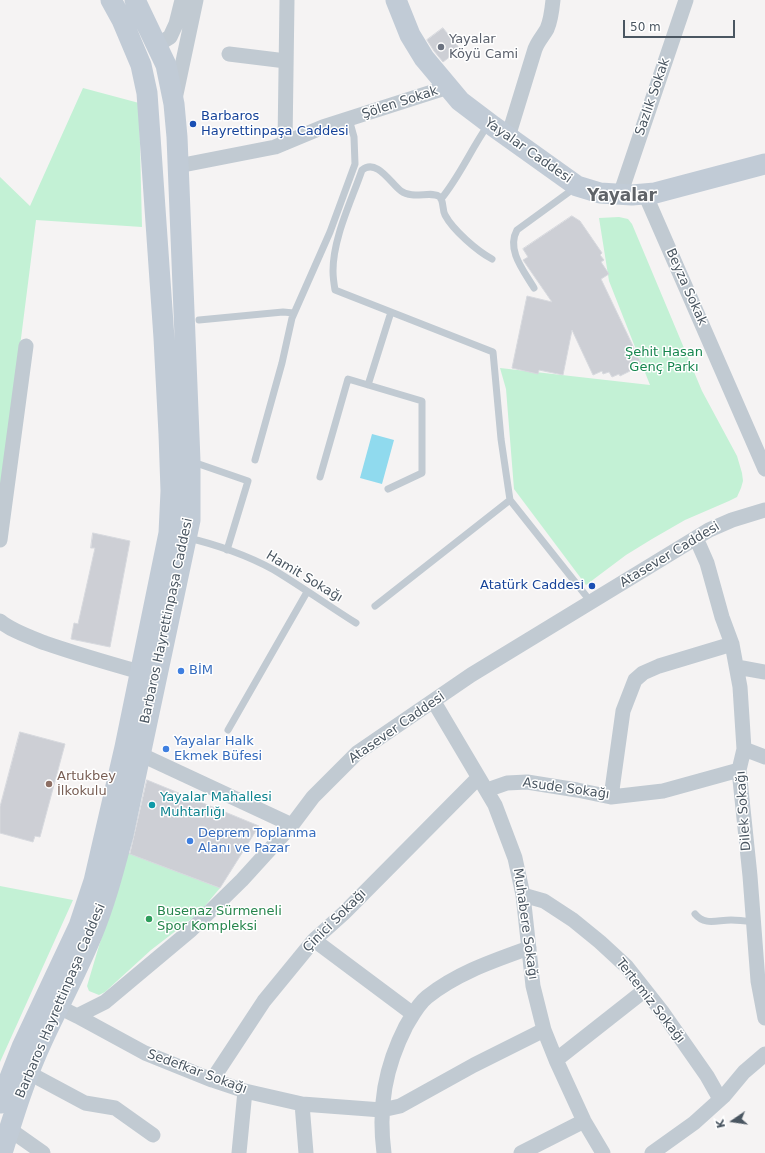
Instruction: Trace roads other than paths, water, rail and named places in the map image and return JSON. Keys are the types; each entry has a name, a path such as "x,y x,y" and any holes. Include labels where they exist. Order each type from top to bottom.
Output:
{"street":[{"name":"Barbaros Hayrettinpaşa Caddesi","path":"2,1153 6,1115 22,1047 79,926 132,750 178,535 171,492 164,338 147,93 141,65 122,20 111,0"},
{"name":"Barbaros Hayrettinpaşa Caddesi","path":"6,1115 29,1074 43,1040 91,938 102,906 123,835 140,672 178,535 190,520 190,461 178,166 174,104 166,64 135,0"},
{"path":"157,45 170,37 176,24 182,0"},
{"path":"174,104 196,0"},
{"path":"285,143 287,0"},
{"name":"Yayalar Caddesi","path":"396,0 410,35 424,58 460,101 577,186 600,193 620,195 645,194 676,188 765,164"},
{"path":"508,137 535,49 551,19 553,0"},
{"name":"Sazlık Sokak","path":"620,195 686,0"},
{"path":"229,54 286,60"},
{"name":"Şölen Sokak","path":"178,166 275,147 323,127 448,87"},
{"name":"Beyza Sokak","path":"645,194 765,469"},
{"path":"0,540 26,346"},
{"name":"Atasever Caddesi","path":"77,1016 105,1002 191,930 242,880 292,825 313,797 357,753 434,702 471,675 709,530 732,520 765,510"},
{"name":"Dilek Sokağı","path":"696,538 707,563 722,617 732,644 740,687 744,749 739,770 757,914 758,981 765,1018"},
{"path":"0,621 34,639 82,656 140,672"},
{"path":"611,797 623,711 635,680 643,673 659,666 732,644"},
{"path":"736,667 765,672"},
{"name":"Muhabere Sokağı","path":"434,702 495,805 515,858 523,895 533,986 544,1030 584,1121 603,1153"},
{"path":"744,749 765,757"},
{"path":"132,750 292,825"},
{"name":"Asude Sokağı","path":"483,784 527,782 611,797 663,791 739,770"},
{"name":"Çinici Sokağı","path":"212,1080 264,1001 314,940 483,784"},
{"name":"Tertemiz Sokağı","path":"523,895 544,901 572,920 600,942 626,966 663,1013 707,1076 720,1099"},
{"path":"314,940 413,1014"},
{"path":"384,1153 381,1131 382,1110 388,1070 398,1043 413,1014 426,998 456,977 528,948"},
{"path":"556,1060 645,990"},
{"path":"59,1006 77,1016"},
{"name":"Sedefkar Sokağı","path":"77,1016 144,1053 212,1080 246,1091 302,1104 382,1110 400,1106 474,1065 544,1030"},
{"path":"652,1153 694,1123 720,1099 744,1072 765,1054"},
{"path":"29,1074 85,1103 115,1108 154,1135"},
{"path":"239,1153 246,1091"},
{"path":"302,1104 306,1153"},
{"path":"6,1115 43,1153"},
{"path":"522,1153 584,1121"}],"lane":[{"path":"255,460 294,313 330,232 355,164 354,136 349,119"},
{"path":"441,199 452,185 479,136 489,123"},
{"path":"492,259 484,255 469,242 448,219 443,211 441,199 438,196 413,196 406,194 375,168 368,167 362,170 335,248 332,273 335,290 492,352 501,439 510,500 591,602"},
{"path":"534,288 514,252 514,236 517,230 577,186"},
{"path":"199,320 283,312 294,313"},
{"path":"368,385 391,312"},
{"path":"320,477 348,379 422,401 422,473 388,489"},
{"path":"190,461 248,481 227,550"},
{"path":"375,606 510,500"},
{"name":"Hamit Sokağı","path":"178,535 204,541 273,570 356,623"},
{"path":"228,730 307,592"},
{"path":"695,914 699,919 711,922 730,920 757,914"}],"water":[{"path":"372,434 394,440 382,484 360,478"}],"place":[{"name":"Yayalar Köyü Cami","path":"441,47"},
{"name":"Barbaros Hayrettinpaşa Caddesi","path":"193,124"},
{"name":"Atatürk Caddesi̇","path":"592,586"},
{"name":"BİM","path":"181,671"},
{"name":"Yayalar Halk Ekmek Büfesi","path":"166,749"},
{"name":"Artukbey İlkokulu","path":"49,784"},
{"name":"Yayalar Mahallesi Muhtarlığı","path":"152,805"},
{"name":"Deprem Toplanma Alanı ve Pazar","path":"190,841"},
{"name":"Busenaz Sürmeneli Spor Kompleksi","path":"149,919"}],"district":[{"name":"Yayalar","path":"622,197"}],"park label":[{"name":"Şehit Hasan Genç Parkı","path":"664,360"}]}
